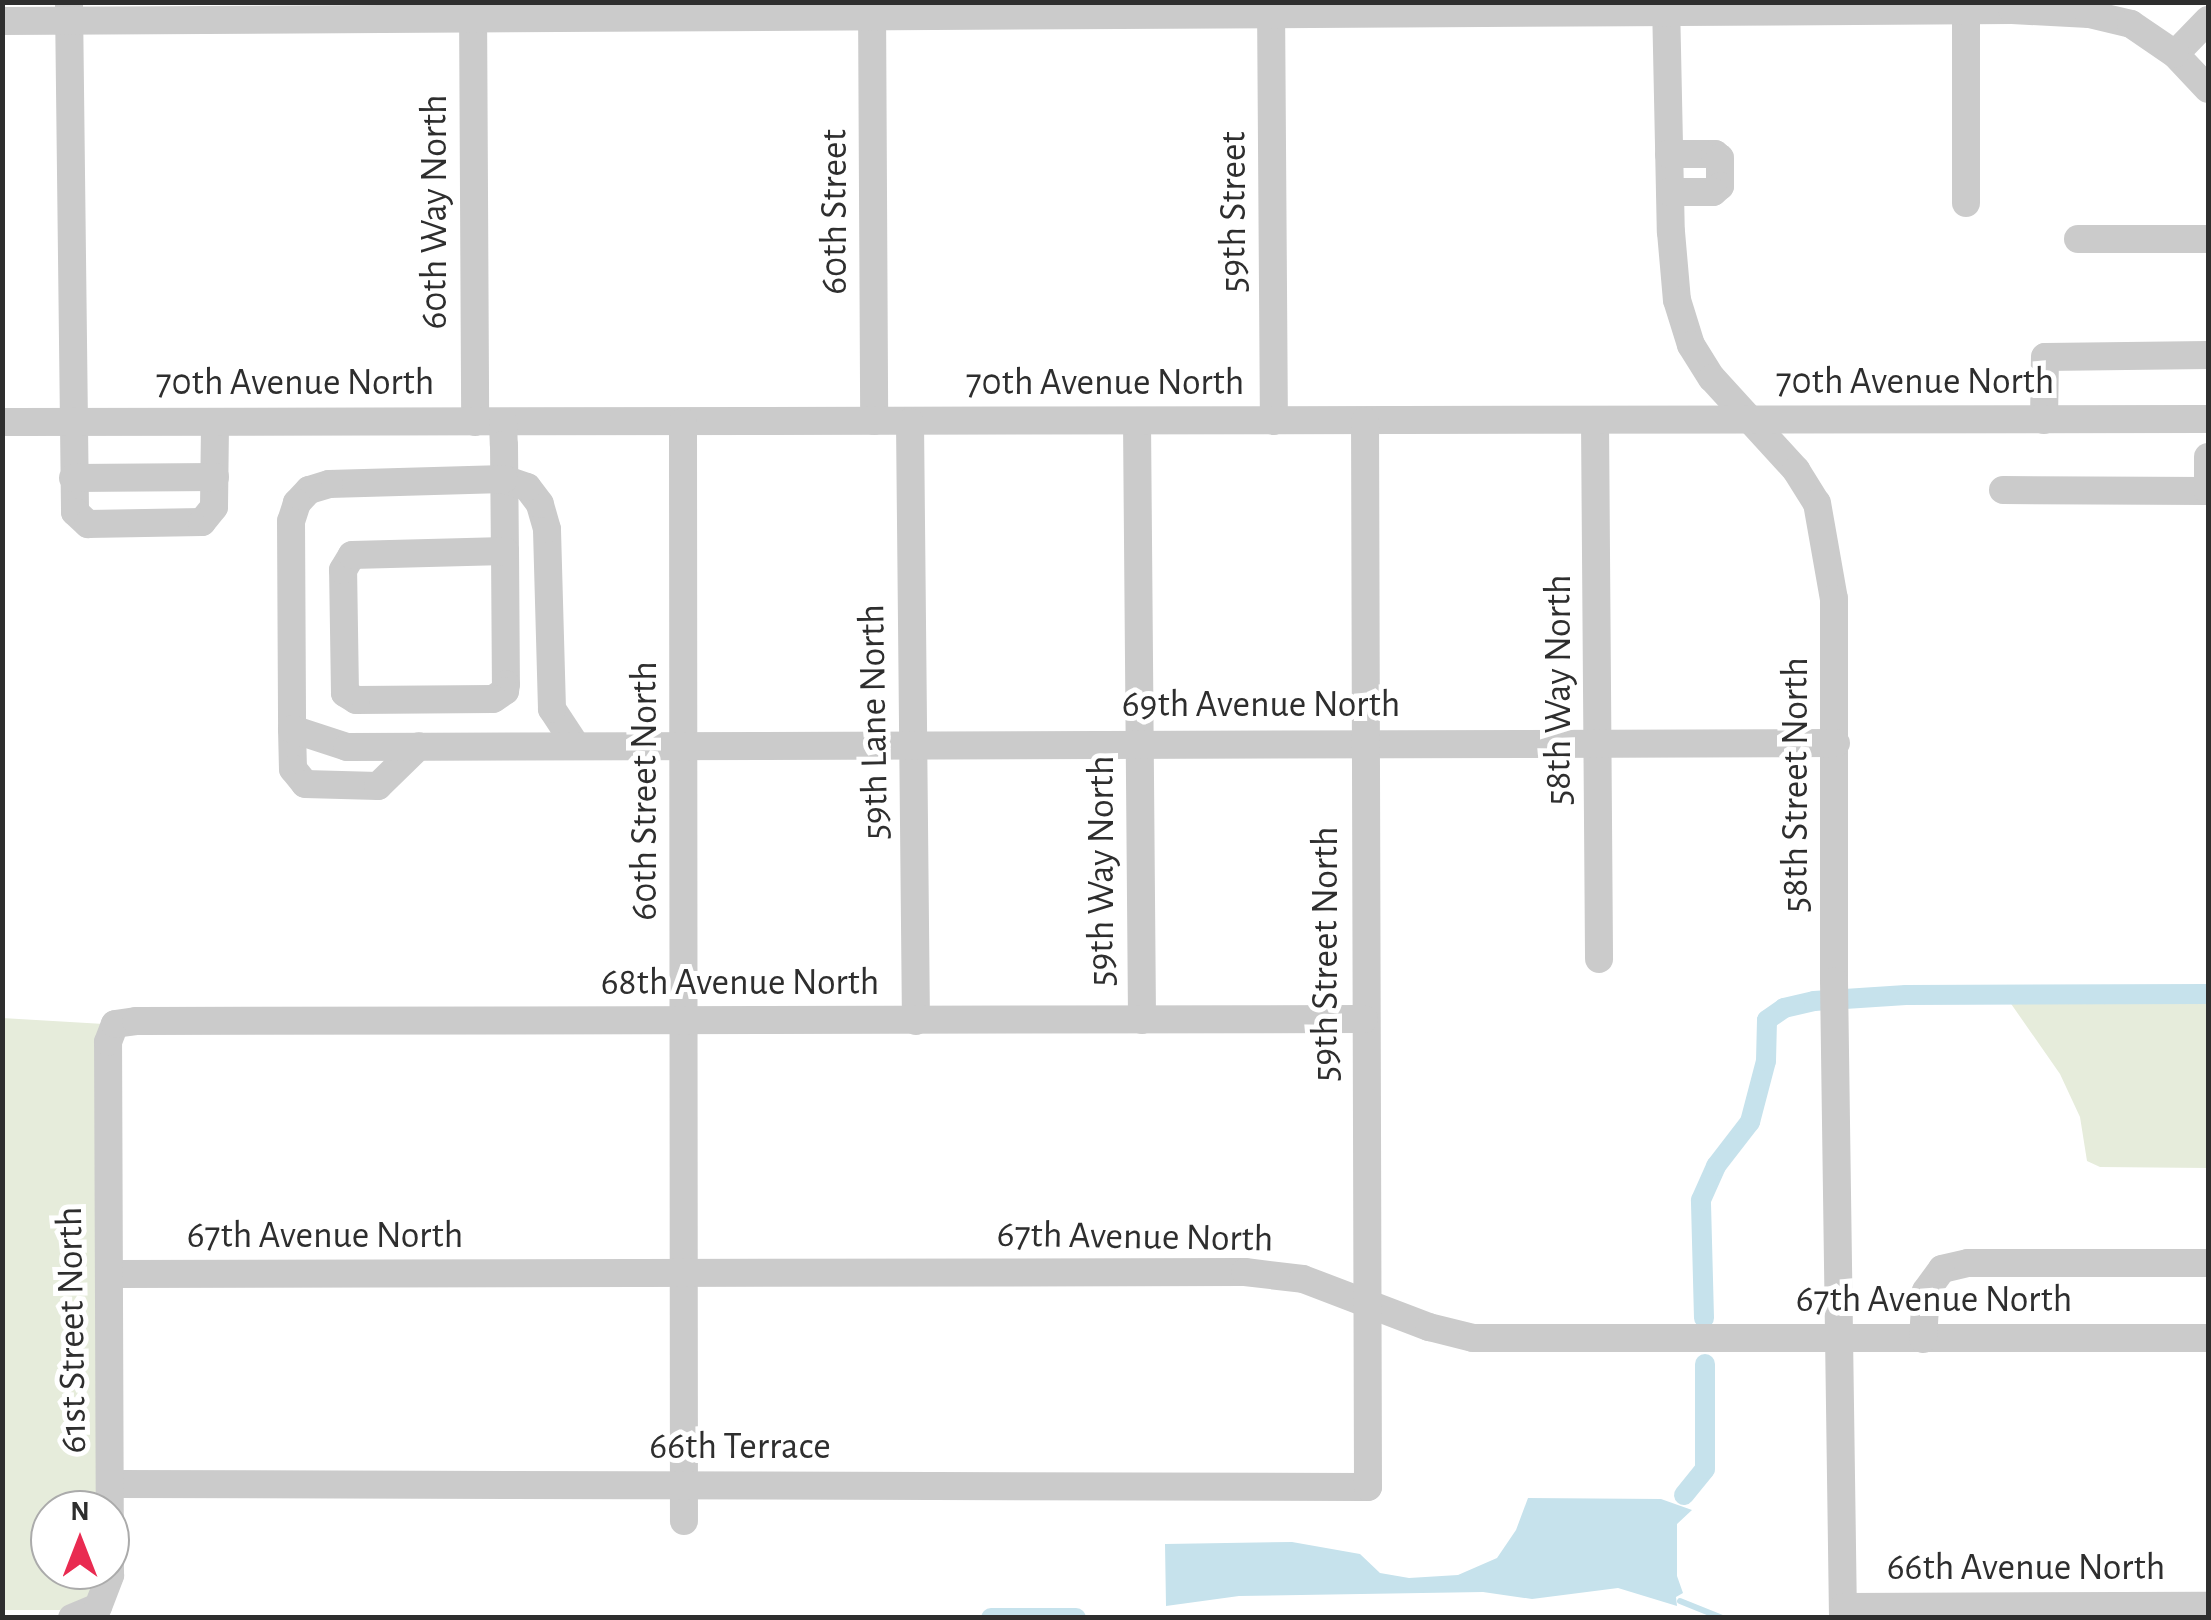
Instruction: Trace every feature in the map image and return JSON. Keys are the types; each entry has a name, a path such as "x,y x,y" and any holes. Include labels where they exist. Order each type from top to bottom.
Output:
{"street":[{"path":"2,20 69,12 1925,7 2089,14 2131,24 2175,54 2208,89"},
{"name":"59th Street","path":"1271,8 1274,421"},
{"name":"60th Street","path":"872,9 874,421"},
{"name":"58th Street North","path":"1666,9 1677,300 1691,345 1712,378 1796,470 1816,504 1825,534 1834,599 1834,981 1843,1614"},
{"name":"60th Way North","path":"454,699 493,699 505,691 504,480 489,422 473,10"},
{"path":"1966,11 1966,204"},
{"path":"69,12 70,422 74,512 88,524 202,522 214,507 215,422"},
{"path":"2175,54 2208,20"},
{"path":"1669,154 1716,154 1720,158 1720,186 1714,192 1670,192"},
{"path":"2078,239 2208,238"},
{"path":"2044,420 2045,357 2208,355"},
{"name":"70th Avenue North","path":"2,422 2208,419"},
{"name":"59th Way North","path":"1137,421 1142,1020"},
{"name":"59th Street North","path":"1365,421 1368,1487"},
{"name":"58th Way North","path":"1595,421 1599,959"},
{"name":"60th Street North","path":"683,422 684,1521"},
{"name":"59th Lane North","path":"910,422 916,1021"},
{"path":"2002,490 2208,491 2208,457"},
{"path":"73,478 215,477"},
{"path":"419,746 378,786 305,784 293,769 291,521 297,503 309,490 329,484 504,480 527,487 540,504 546,529 552,709 576,744"},
{"path":"454,745 454,699 356,700 345,693 343,570 360,552 505,551"},
{"name":"69th Avenue North","path":"292,729 347,746 684,742 1364,746 1836,743"},
{"name":"68th Avenue North","path":"116,1024 136,1020 1364,1019"},
{"name":"61st Street North","path":"72,1618 98,1607 110,1574 108,1042 116,1024"},
{"path":"1922,1339 1926,1291 1942,1269 1968,1263 2208,1263"},
{"name":"67th Avenue North","path":"110,1274 1245,1272 1303,1279 1429,1328 1473,1338 2208,1338"},
{"name":"66th Terrace","path":"112,1484 1368,1487"},
{"name":"66th Avenue North","path":"1843,1614 2208,1606"}],"green space":[{"path":"2007,998 2208,1001 2208,1168 2100,1167 2087,1161 2080,1117 2060,1074"},
{"path":"2,1018 104,1024 102,1490 30,1490 30,1590 94,1590 91,1598 60,1610 3,1610"}],"water":[{"path":"1528,1498 1661,1499 1692,1510 1677,1524 1677,1576 1683,1593 1676,1597 1677,1606 1618,1588 1532,1599 1483,1592 1239,1596 1166,1606 1165,1544 1292,1542 1360,1554 1380,1573 1409,1578 1458,1575 1497,1558 1516,1530"}],"waterway":[{"path":"1704,1318 1701,1200 1716,1166 1750,1122 1766,1061 1767,1020 1784,1008 1814,1001 1906,995 2208,994"},
{"path":"1684,1495 1705,1469 1705,1364"},
{"path":"1680,1601 1722,1618"},
{"path":"991,1618 1076,1618"}]}
